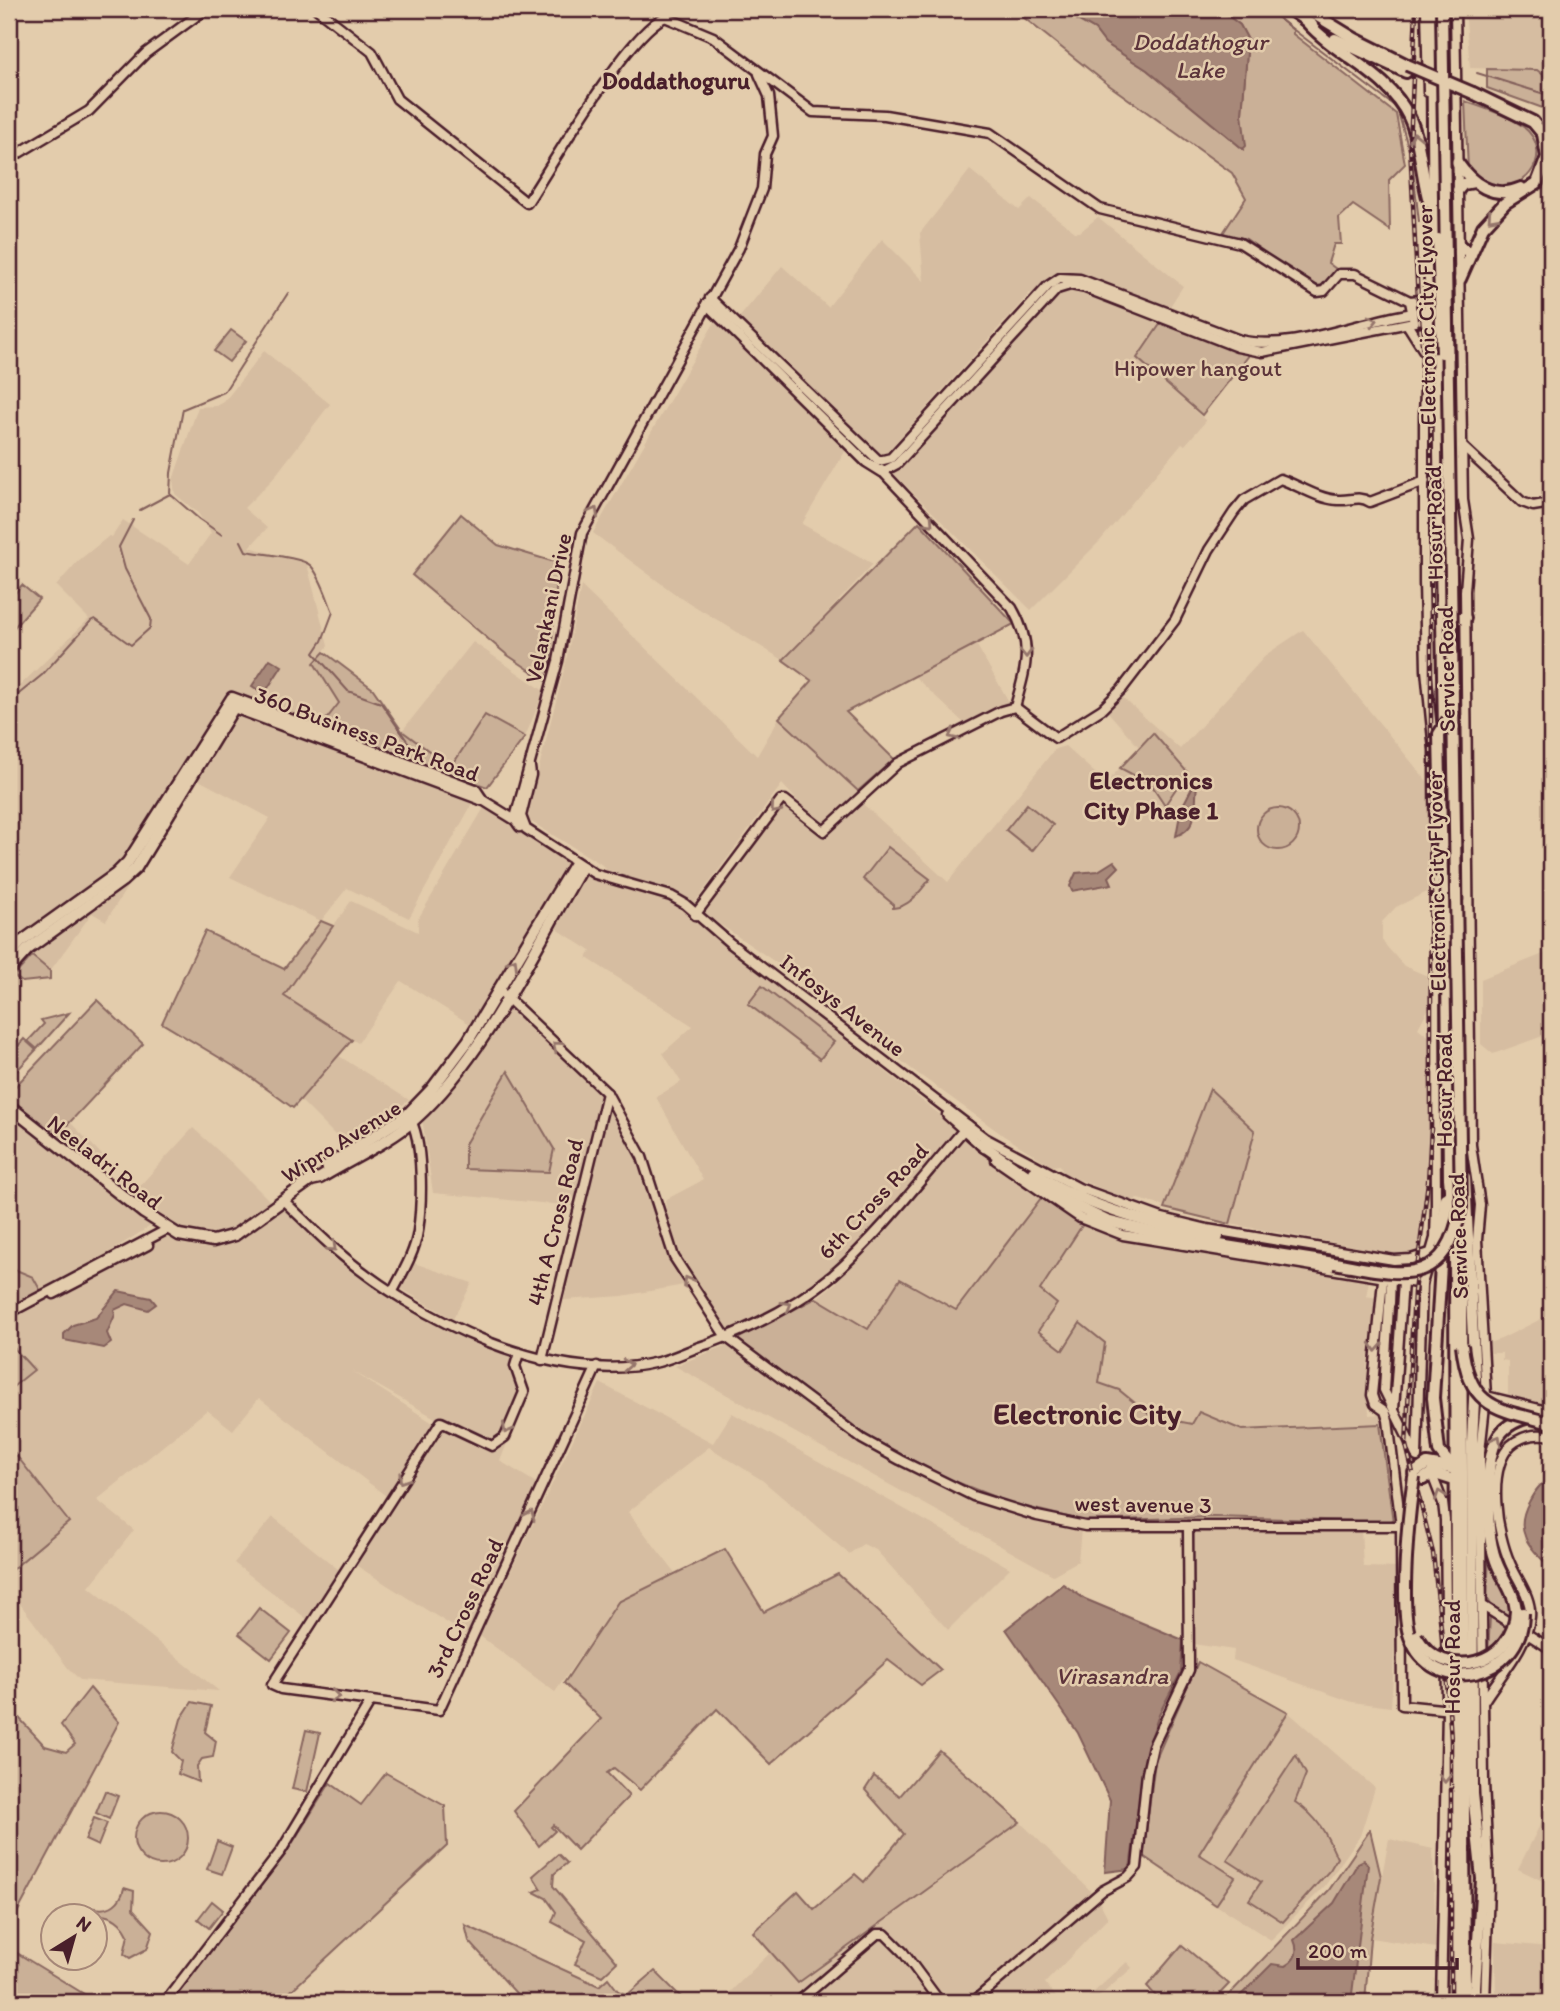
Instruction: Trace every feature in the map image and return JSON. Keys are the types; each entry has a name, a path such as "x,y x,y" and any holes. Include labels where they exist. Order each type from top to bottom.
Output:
{"highway":[{"path":"1289,9 1351,48 1407,68 1533,122 1543,134 1547,157 1536,183 1494,214 1479,233 1461,279"},
{"path":"1306,9 1407,68"},
{"name":"Hosur Road","path":"1432,9 1433,316 1443,604 1449,1178 1455,1244 1451,1710 1457,2002"},
{"name":"Hosur Road","path":"1442,9 1458,445 1465,1163 1475,1378 1472,1443 1474,1794 1482,1879 1478,2000"},
{"name":"Electronic City Flyover","path":"983,1141 1061,1199 1107,1221 1176,1238 1383,1265 1417,1264 1437,1254 1450,1233 1454,1199 1454,1156 1439,289 1442,9"},
{"name":"Electronic City Flyover","path":"983,1141 1064,1189 1115,1210 1183,1231 1396,1273 1428,1266 1452,1243 1461,1207 1442,9"},
{"path":"1307,22 1317,33 1383,83 1402,105 1412,125 1430,204"},
{"path":"1457,162 1474,182 1495,192 1520,188 1535,173 1541,152 1536,136 1525,123 1472,97"},
{"path":"1458,190 1463,184 1474,182"},
{"path":"1460,246 1471,254"},
{"path":"1448,720 1439,734 1446,1153 1444,1234 1433,1398 1437,1446 1454,1475"},
{"path":"1461,1207 1465,1990 1478,2000"},
{"path":"1462,1345 1467,1376 1485,1400 1502,1410 1551,1423"},
{"path":"1520,1612 1491,1545 1488,1514 1489,1460 1495,1440 1511,1423 1528,1415 1551,1413"},
{"path":"1454,1475 1421,1471 1408,1536 1406,1615 1415,1648 1440,1670 1450,1673 1471,1674 1489,1670 1502,1663 1516,1643 1523,1625 1495,1536 1496,1486"}],"main road":[{"name":"360 Business Park Road","path":"9,955 21,942 116,874 128,862 232,698 475,790 481,799"},
{"name":"360 Business Park Road","path":"9,970 28,949 122,881 135,868 234,707 481,799"},
{"name":"Wipro Avenue","path":"311,1180 320,1178 410,1118 503,992 578,866"},
{"name":"Neeladri Road","path":"9,1106 169,1232"},
{"name":"Neeladri Road","path":"9,1111 169,1232"},
{"name":"Wipro Avenue","path":"169,1232 213,1241 235,1235 341,1157 410,1118"}],"street":[{"path":"9,159 89,111 146,53 206,9"},
{"path":"317,9 372,52 397,99 527,203 631,47 654,22 665,17 713,37 817,114 886,115 990,133 1100,209 1240,243 1317,292 1324,291 1345,271 1410,301 1430,299"},
{"name":"Hosur Road","path":"1425,621 1427,355 1433,316 1430,299 1426,9"},
{"name":"Hosur Road","path":"1455,9 1461,279 1458,445"},
{"name":"Velankani Drive","path":"516,815 559,656 582,533 739,248 762,189 765,154 773,136 769,96 758,71"},
{"path":"708,301 870,456 881,461 891,458 1055,285 1085,288 1237,347 1262,352 1452,313"},
{"path":"884,471 1055,285"},
{"path":"708,301 866,462 884,471 1012,608 1019,621 1028,652 1015,707"},
{"path":"1410,301 1412,320 1427,355"},
{"path":"1458,445 1522,502 1533,506 1551,503"},
{"path":"881,461 884,471"},
{"path":"1015,707 1056,738 1102,709 1122,689 1175,620 1193,589 1209,550 1234,512 1244,500 1280,479 1325,499 1341,501 1357,497 1370,502 1425,481"},
{"name":"Service Road","path":"1461,618 1471,1145 1480,1205 1477,1240 1486,1396 1480,1452 1483,1782 1489,1886 1478,2000"},
{"name":"Service Road","path":"1421,1471 1422,1284 1436,1231 1434,750 1425,621"},
{"path":"481,799 502,811 516,815 524,831 578,866 669,899 696,914 781,800 785,800 824,831 898,763 1001,711 1015,707"},
{"path":"530,767 531,775 521,821 526,829 548,847"},
{"name":"Infosys Avenue","path":"696,914 714,933 921,1092"},
{"name":"Infosys Avenue","path":"696,914 983,1141"},
{"path":"503,992 537,1029 607,1093 642,1157 674,1257 726,1337"},
{"name":"4th A Cross Road","path":"542,1360 607,1093"},
{"path":"393,1291 408,1265 418,1232 420,1165 410,1118"},
{"name":"6th Cross Road","path":"283,1200 337,1251 393,1291 484,1341 542,1360 597,1366 657,1362 726,1337 790,1306 831,1277 861,1248 966,1127"},
{"path":"983,1141 1079,1188 1162,1218 1207,1229 1394,1260 1430,1253"},
{"path":"983,1141 992,1157 1039,1191 1080,1218 1104,1228 1143,1240 1422,1284"},
{"path":"9,1313 169,1232"},
{"path":"1394,1260 1387,1280 1373,1399 1376,1406 1385,1411 1388,1420 1401,1526 1402,1705 1451,1710"},
{"path":"1387,1280 1389,1305 1384,1391 1395,1409 1421,1471 1443,1503 1445,1520 1451,1710 1441,2002"},
{"path":"1395,1409 1403,1283"},
{"name":"west avenue 3","path":"726,1337 862,1439 973,1496 1037,1516 1085,1526 1401,1526"},
{"name":"3rd Cross Road","path":"519,1353 515,1366 524,1392 505,1437 492,1446 441,1422 270,1682 281,1689 439,1710 597,1366"},
{"path":"1486,1396 1551,1413"},
{"path":"1484,1702 1526,1633 1530,1606 1505,1548 1496,1486 1502,1455 1515,1442 1532,1435 1551,1436"},
{"path":"973,2002 1102,1891 1128,1877 1137,1867 1147,1773 1153,1746 1189,1670 1188,1526"},
{"path":"1483,1606 1551,1649"},
{"path":"165,2002 281,1851 371,1701"},
{"path":"798,2002 877,1934 884,1934 902,1952 940,2002"}],"shaded area":[{"path":"1465,9 1551,9 1551,81 1537,70 1470,68"},
{"path":"970,170 1019,210 1031,198 1075,232 1080,232 1098,217 1183,286 1137,358 1206,421 1185,445 1182,443 1100,541 1031,610 893,473 1044,306 1030,293 884,455 874,455 739,318 782,266 828,307 882,239 924,281 920,233"},
{"path":"716,320 847,448 802,524 873,564 783,660 678,596 593,533"},
{"path":"264,351 330,404 272,480 244,508 267,528 250,547 307,564 328,646 314,663 339,703 321,726 482,786 409,918 347,888 321,921 230,877 270,818 195,778 106,921 92,913 50,971 32,956 9,982 9,696 89,619 56,586 78,561 109,536 112,537 123,520 189,564 211,533 198,513 175,494 173,480 198,407 217,406 224,402"},
{"path":"581,586 757,756 779,718 858,791 822,827 782,784 693,905 673,893 610,874 601,864 528,820 527,814 565,666"},
{"path":"1303,630 1427,781 1427,892 1396,907 1382,922 1382,940 1387,947 1404,966 1432,978 1432,1002 1418,1028 1434,1041 1431,1174 1421,1249 1407,1256 1230,1224 1138,1199 1131,1201 1063,1173 1060,1165 1052,1166 1004,1136 913,1070 775,962 702,912 782,805 824,837 863,804 948,882 1055,749 1065,746 1106,783 1139,747 1107,711 1122,697 1180,749 1267,654"},
{"path":"473,642 544,691 525,737 485,715 451,767 402,731"},
{"path":"976,644 1009,702 966,725 915,677"},
{"path":"485,806 569,865 515,951 473,1026 401,981 358,1043 284,996 351,901 418,932 418,919"},
{"path":"585,875 667,901 680,909 957,1128 857,1246 828,1274 788,1304 727,1330 684,1263 667,1217 665,1200 703,1180 656,1097 681,1082 663,1053 693,1026 587,958 591,951 554,927"},
{"path":"1551,951 1551,1033 1493,1054 1481,1044 1481,979"},
{"path":"508,1003 533,1032 601,1094 575,1206 433,1193 422,1118 439,1101 476,1053"},
{"path":"339,1056 409,1100 347,1147 300,1100"},
{"path":"607,1099 640,1166 665,1248 684,1285 622,1296 564,1300"},
{"path":"9,1114 152,1225 73,1275 169,1230 203,1237 200,1248 225,1246 237,1241 283,1205 341,1261 361,1275 477,1345 515,1358 526,1395 500,1461 538,1484 468,1636 354,1564 444,1423 352,1371 433,1423 386,1496 259,1398 233,1430 207,1410 97,1500 134,1530 89,1587 219,1691 80,1680 68,1668 9,1589 9,1572 69,1522 9,1446"},
{"path":"70,1122 104,1157 97,1167 57,1136"},
{"path":"193,1128 272,1203 230,1229 208,1234 177,1229 135,1191"},
{"path":"965,1137 1041,1198 1083,1224 1170,1249 1369,1281 1366,1296 1377,1298 1367,1367 1369,1415 1381,1414 1393,1522 1213,1517 1084,1521 1010,1503 944,1477 737,1339 810,1303 836,1283"},
{"path":"414,1263 472,1283 453,1319 400,1288"},
{"path":"1551,1314 1551,1410 1508,1399 1508,1361 1502,1360 1502,1353 1482,1353 1482,1345 1501,1339"},
{"path":"727,1345 899,1462 940,1484 1037,1519 1081,1529 1078,1561 1053,1575 675,1366"},
{"path":"600,1383 713,1443 732,1413 1010,1568 948,1630 876,1550 863,1544 849,1554 762,1480 709,1447 628,1512 676,1574 618,1602 555,1692 480,1636"},
{"path":"273,1517 339,1570 307,1619 234,1563"},
{"path":"1191,1529 1361,1529 1363,1567 1400,1568 1391,1707 1352,1702 1233,1660 1234,1650 1193,1644"},
{"path":"1288,1712 1375,1788 1360,1836 1324,1887 1271,1940 1216,1905 1235,1877 1199,1854"},
{"path":"1551,1803 1551,1885 1518,1869"},
{"path":"1020,1822 1097,1897 1108,1918 1045,1983 1060,2002 738,2002 729,1993 770,1953 799,1982"},
{"path":"1389,1839 1433,1849 1436,1948 1370,1938"},
{"path":"1495,1942 1551,1947 1551,2002 1496,2002"},
{"path":"1127,1962 1132,1968 1093,2002 1083,2002"}],"green space":[{"path":"1013,9 1071,9 1077,20 1095,30 1105,43 1147,70 1243,149 1242,114 1248,40 1240,25 1219,9 1268,9 1293,30 1293,34 1396,114 1405,164 1389,180 1390,230 1353,205 1339,218 1341,244 1334,244 1328,263 1336,269 1323,285 1312,286 1246,239 1223,233 1246,198 1232,173 1106,83"},
{"path":"1487,69 1537,70 1551,81 1551,111 1487,88"},
{"path":"1465,101 1507,117 1528,131 1535,142 1536,163 1522,180 1501,188 1489,186 1468,170"},
{"name":"Hipower hangout","path":"1163,320 1250,354 1202,415 1137,358"},
{"path":"231,330 246,341 229,362 214,351"},
{"path":"461,514 498,545 558,563 549,683 506,654 412,575"},
{"path":"919,522 1014,624 846,712 894,759 858,791 779,718 812,681 783,660"},
{"path":"22,585 39,599 9,633 9,600"},
{"path":"324,652 373,689 402,731 451,767 485,715 525,737 487,787 321,726 339,703 314,663"},
{"path":"1153,733 1187,772 1165,805 1151,784 1120,768"},
{"path":"1027,804 1053,825 1032,851 1006,830"},
{"path":"1278,808 1293,814 1299,829 1293,844 1278,850 1263,844 1257,829 1263,814"},
{"path":"888,847 930,879 910,902 893,908 893,904 863,879"},
{"path":"321,921 333,926 284,996 352,1040 293,1108 245,1073 162,1023 205,931 284,969"},
{"path":"32,956 50,971 50,979 22,982 14,976"},
{"path":"762,986 834,1042 820,1059 748,1004"},
{"path":"97,1000 143,1044 57,1136 9,1097 9,1093"},
{"path":"69,1013 37,1049 28,1041 44,1024 41,1020"},
{"path":"24,1039 36,1050 11,1077 9,1056"},
{"path":"508,1071 554,1149 549,1172 465,1169 465,1144"},
{"path":"1210,1089 1255,1131 1230,1224 1164,1208"},
{"path":"1041,1198 1083,1224 1040,1290 1057,1304 1038,1331 1063,1350 1080,1323 1105,1343 1099,1383 1119,1390 1151,1416 1192,1424 1199,1412 1242,1430 1380,1424 1393,1522 1213,1517 1084,1521 1010,1503 944,1477 869,1437 737,1339 816,1298 868,1329 900,1279 956,1310"},
{"path":"9,1267 33,1277 43,1295 9,1313"},
{"path":"11,1345 34,1370 9,1390 9,1346"},
{"path":"9,1446 69,1522 9,1572"},
{"path":"725,1549 764,1612 838,1574 941,1670 921,1685 888,1660 771,1764 717,1709 640,1790 614,1768 607,1773 629,1796 577,1850 553,1825 551,1827 555,1831 539,1846 514,1811 601,1719 564,1683 618,1602"},
{"path":"1489,1556 1513,1607 1512,1619 1491,1605 1487,1597"},
{"path":"259,1608 291,1633 271,1659 239,1634"},
{"path":"1490,1617 1511,1627 1488,1654"},
{"path":"1198,1662 1288,1712 1199,1854 1235,1877 1216,1905 1143,1856 1155,1761"},
{"path":"90,1688 119,1722 9,1928 9,1707 45,1746 66,1752 75,1744 61,1725"},
{"path":"192,1702 211,1706 205,1732 216,1741 213,1757 202,1759 197,1766 198,1782 178,1774 181,1761 172,1752 181,1719"},
{"path":"306,1730 320,1733 307,1792 292,1789"},
{"path":"939,1750 1020,1822 798,1983 753,1932 798,1891 814,1909 855,1874 864,1882 904,1834 865,1790 874,1776 900,1796"},
{"path":"1296,1755 1306,1774 1295,1802 1320,1826 1337,1858 1330,1870 1283,1922 1249,1900 1261,1882 1227,1860"},
{"path":"386,1773 445,1806 447,1846 279,2002 171,2002 285,1855 330,1783 361,1805"},
{"path":"105,1791 118,1796 109,1819 96,1813"},
{"path":"161,1811 180,1819 188,1838 180,1857 161,1865 142,1857 134,1838 142,1819"},
{"path":"94,1818 107,1823 98,1846 85,1840"},
{"path":"1370,1830 1381,1877 1370,1938 1365,2002 1222,2002 1329,1890"},
{"path":"217,1841 232,1847 222,1874 207,1869"},
{"path":"558,1854 567,1863 554,1874 553,1886 617,1962 602,1976 575,1964 586,1940 552,1922 556,1912 546,1898 534,1892 541,1889 533,1876"},
{"path":"124,1888 134,1891 133,1909 153,1931 147,1949 130,1958 124,1954 128,1935 122,1926 108,1917 108,1907 117,1902"},
{"path":"212,1901 223,1910 209,1928 198,1919"},
{"path":"465,1925 599,1986 608,1978 618,1991 627,1995 655,1971 686,2002 524,2002 469,1941"},
{"path":"1182,1945 1229,1984 1212,2002 1161,2002 1147,1986"},
{"path":"9,1948 38,1966 38,1972 48,1972 97,2002 9,2002"}],"water":[{"name":"Doddathogur Lake","path":"1219,9 1240,25 1248,40 1242,114 1246,146 1243,149 1147,70 1105,43 1095,30 1078,20 1070,10"},
{"path":"270,659 282,666 264,694 252,686"},
{"path":"1194,784 1197,786 1192,822 1184,832 1176,836 1181,809"},
{"path":"1114,861 1119,867 1109,877 1112,884 1072,891 1070,886 1076,873 1098,871"},
{"path":"118,1291 151,1298 156,1304 148,1310 127,1304 114,1310 115,1315 107,1333 111,1343 104,1348 64,1340 64,1334 73,1325 96,1318"},
{"path":"1551,1478 1551,1568 1530,1546 1523,1530 1523,1522 1524,1512 1533,1495"},
{"name":"Virasandra","path":"1063,1584 1085,1599 1183,1640 1181,1672 1159,1714 1145,1757 1130,1869 1105,1872 1110,1800 1078,1733 1006,1629"},
{"path":"1364,1860 1368,1865 1351,2002 1234,2002 1272,1964 1285,1966 1292,1961 1296,1951 1294,1940 1334,1903 1358,1863"}],"waterway":[{"path":"1266,9 1397,108 1412,161 1419,222"},
{"path":"1477,73 1551,96"},
{"path":"222,535 170,494 171,473 183,409 224,392 288,293"},
{"path":"140,510 170,494"},
{"path":"9,702 42,675 91,621 95,619 131,645 150,628 151,619 125,569 119,547 133,520"},
{"path":"241,541 246,551 291,558 311,566 321,582 333,612 322,641 314,653 348,691 381,703 412,748 422,756"}],"railway":[{"path":"1416,9 1410,146 1419,319 1431,416 1431,1128 1428,1182 1414,1292 1406,1445 1433,1553 1448,1694 1451,1740 1451,2002"}],"district":[{"name":"Doddathoguru","path":"676,80"},
{"name":"Electronics City Phase 1","path":"1151,795"},
{"name":"Electronic City","path":"1087,1413"}]}
